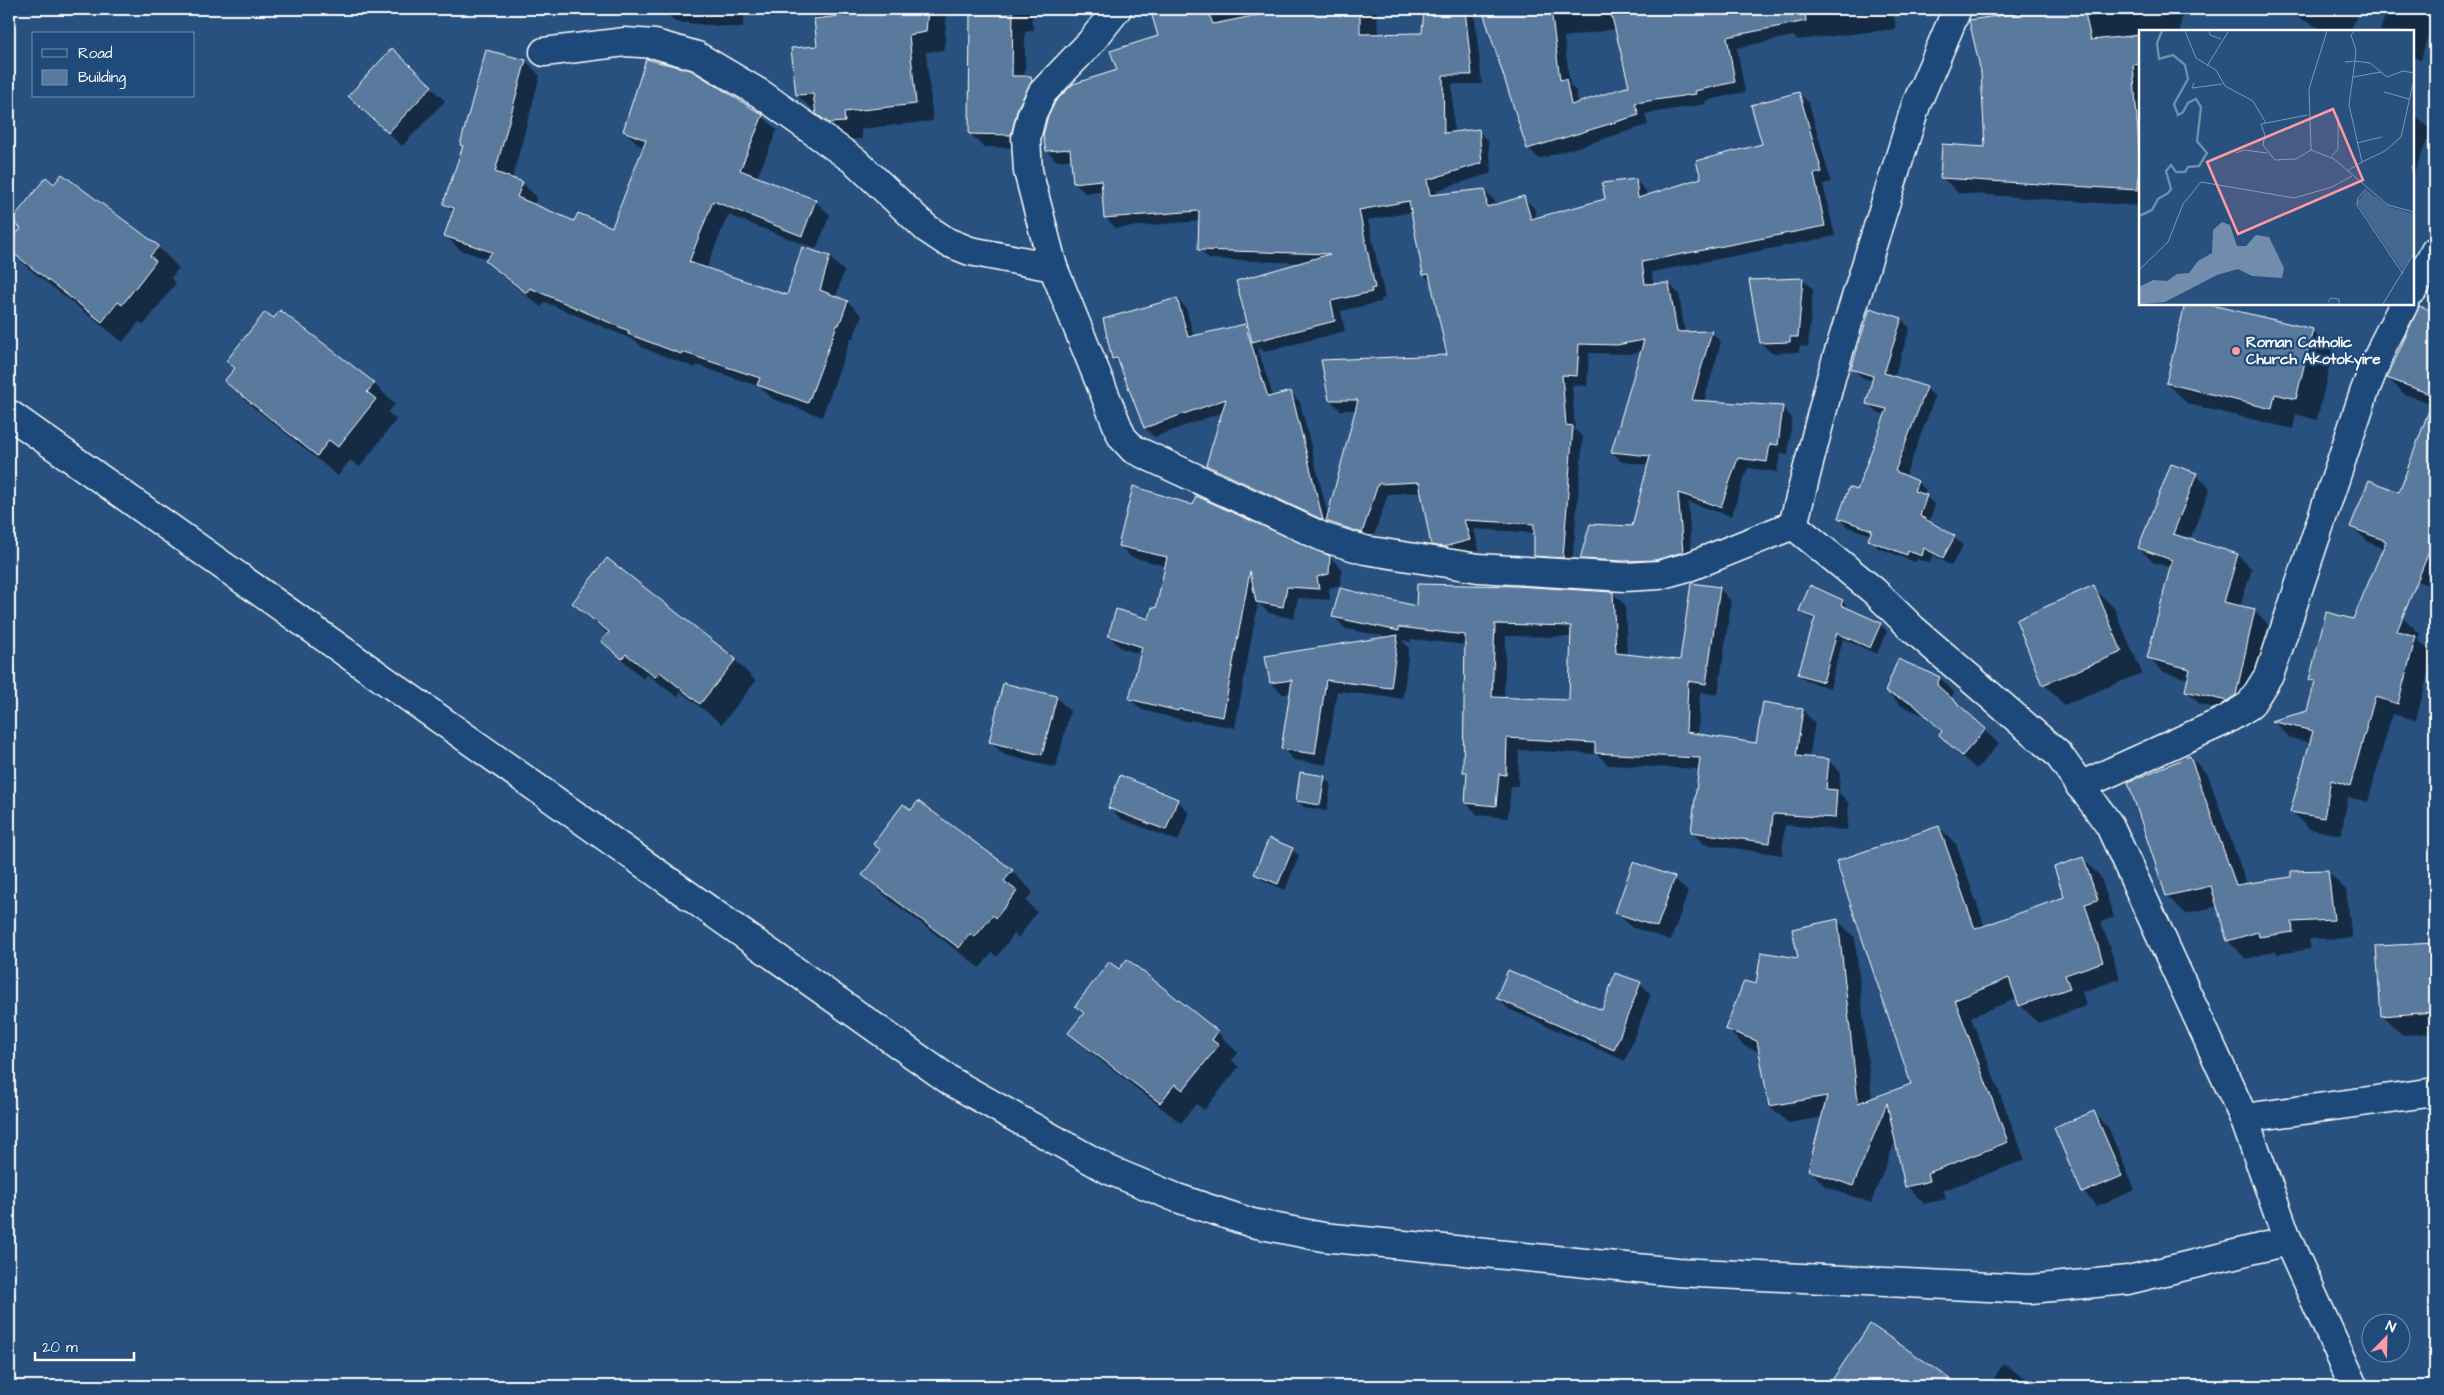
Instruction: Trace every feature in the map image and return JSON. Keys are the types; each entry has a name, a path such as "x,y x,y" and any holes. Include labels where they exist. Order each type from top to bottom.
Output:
{"street":[{"path":"1117,9 1091,42 1042,93 1032,114 1026,138 1028,171 1053,267 1122,437 1133,449 1325,538 1365,550 1478,568 1625,577 1660,575 1691,566 1793,525"},
{"path":"1793,525 1832,374 1916,105 1957,9"},
{"path":"544,52 626,42 655,44 697,56 761,94 855,162 926,228 946,242 970,250 1053,267"},
{"path":"2414,288 2435,251"},
{"path":"2080,786 2224,722 2250,705 2270,673 2364,393 2383,346 2404,305"},
{"path":"9,414 952,1082 1109,1170 1177,1198 1252,1223 1323,1237 1677,1272 1882,1284 2030,1289 2128,1280 2288,1241"},
{"path":"1793,525 1874,591 1914,629 2050,748 2110,826 2244,1118 2288,1241 2354,1386"},
{"path":"2244,1118 2435,1092"}],"building":[{"path":"898,9 928,9 926,32 909,35 916,104 844,112 845,122 829,123 816,114 813,94 796,95 791,48 817,46 814,19"},
{"path":"970,9 1013,9 1012,76 1031,76 1032,81 1018,107 1011,135 969,134"},
{"path":"1150,9 1207,9 1213,24 1288,9 1360,9 1360,34 1422,33 1424,9 1465,9 1472,75 1443,75 1444,133 1479,129 1482,163 1427,180 1430,195 1485,189 1487,207 1524,196 1531,219 1605,199 1602,183 1636,179 1638,198 1701,178 1696,161 1762,144 1751,105 1799,92 1822,172 1814,174 1825,226 1642,262 1645,284 1669,283 1677,332 1712,331 1692,400 1783,406 1778,445 1770,444 1767,462 1738,458 1721,507 1678,493 1683,552 1656,560 1580,559 1590,524 1632,526 1650,456 1611,452 1644,340 1617,345 1579,344 1577,376 1562,375 1566,425 1573,426 1563,558 1534,556 1534,524 1464,520 1470,540 1443,547 1431,545 1419,482 1378,484 1362,533 1326,521 1358,400 1329,400 1321,360 1447,355 1429,274 1423,275 1409,201 1359,210 1375,288 1371,289 1372,292 1331,301 1335,321 1252,342 1236,281 1330,254 1198,250 1199,211 1104,218 1101,180 1073,183 1070,149 1046,151 1043,136 1047,119 1055,102 1073,84 1117,70 1110,51 1158,36"},
{"path":"1482,9 1551,9 1560,80 1566,79 1571,105 1629,86 1610,9 1805,9 1806,21 1727,37 1735,82 1695,91 1696,94 1635,103 1639,115 1527,149"},
{"path":"2024,9 2084,9 2091,40 2139,35 2139,64 2133,65 2139,146 2138,190 1940,178 1942,144 1985,147 1981,72 1969,20 2024,12"},
{"path":"392,48 432,86 388,133 348,96"},
{"path":"486,50 526,60 495,172 523,182 517,197 574,221 578,213 612,227 646,140 623,131 646,59 691,70 763,115 740,170 816,200 802,236 713,201 689,262 787,295 802,247 830,256 820,290 848,301 808,403 757,385 760,378 682,352 681,354 628,334 629,331 530,288 526,293 485,261 492,252 444,236 454,208 443,204 463,146 460,145"},
{"path":"62,174 159,246 150,256 156,261 122,305 118,302 102,322 9,250 9,244 21,228 11,221 46,177 54,184"},
{"path":"1803,278 1798,337 1790,337 1790,342 1760,343 1749,280"},
{"path":"1177,298 1188,337 1245,324 1268,397 1291,391 1323,520 1206,465 1226,399 1144,428 1117,358 1112,359 1103,319"},
{"path":"2185,305 2211,305 2313,329 2296,399 2275,394 2272,409 2166,383"},
{"path":"2419,306 2435,312 2435,396 2387,378"},
{"path":"1870,308 1902,318 1884,373 1927,387 1895,471 1918,481 1914,491 1927,495 1920,516 1955,536 1943,558 1924,548 1922,556 1908,551 1907,555 1868,540 1872,530 1838,518 1849,487 1857,490 1887,409 1866,404 1873,376 1851,369"},
{"path":"280,310 375,383 367,392 376,399 338,447 329,440 317,456 224,381 235,368 226,361 265,312 274,318"},
{"path":"2432,402 2435,402 2435,537 2397,631 2416,636 2398,704 2375,697 2350,786 2331,780 2324,818 2290,812 2313,731 2271,721 2307,711 2315,681 2309,680 2326,612 2353,619 2386,541 2350,527 2369,480 2399,492"},
{"path":"2171,464 2197,473 2173,534 2238,554 2224,602 2255,609 2236,695 2227,701 2185,691 2190,669 2147,658 2172,560 2138,548"},
{"path":"1133,486 1193,505 1196,496 1330,556 1329,574 1317,577 1319,589 1287,587 1283,607 1256,602 1250,571 1223,717 1179,709 1178,711 1129,699 1142,647 1108,636 1116,609 1149,619 1152,607 1156,608 1167,557 1118,546"},
{"path":"607,558 736,659 700,704 660,672 655,677 626,654 622,659 601,641 609,632 572,603"},
{"path":"1691,583 1720,587 1706,684 1688,681 1686,732 1756,743 1763,702 1803,709 1796,756 1829,759 1826,789 1837,790 1835,818 1773,814 1770,843 1691,832 1700,758 1595,753 1595,743 1507,738 1506,775 1499,774 1496,806 1465,803 1467,772 1463,772 1465,635 1399,627 1399,631 1332,617 1340,588 1416,606 1417,584 1516,586 1613,592 1616,653 1680,660","holes":["1495,624 1571,626 1569,700 1492,697"]},
{"path":"1810,585 1843,600 1841,605 1881,623 1870,648 1837,633 1823,682 1798,674 1815,618 1799,611"},
{"path":"2094,585 2122,652 2042,685 2016,620"},
{"path":"1398,635 1391,688 1326,680 1315,754 1281,749 1292,680 1270,683 1265,656"},
{"path":"1898,659 1940,677 1937,685 1986,729 1962,756 1939,735 1942,731 1912,703 1885,692"},
{"path":"1003,683 1057,696 1042,755 989,742"},
{"path":"2190,756 2236,885 2291,877 2291,871 2328,870 2334,920 2292,922 2293,932 2259,937 2258,932 2227,941 2211,886 2166,896 2128,782"},
{"path":"1300,772 1325,776 1320,805 1296,801"},
{"path":"1120,775 1178,799 1166,830 1108,808"},
{"path":"918,801 1013,870 1004,881 1017,891 996,918 993,915 975,937 970,934 959,948 862,875 881,850 873,844 903,804 911,810"},
{"path":"1939,826 1975,929 2064,897 2054,867 2083,857 2098,900 2085,904 2103,962 2065,975 2070,988 2019,1006 2009,978 1955,1000 2008,1142 1928,1173 1930,1181 1905,1187 1887,1103 1853,1186 1808,1170 1827,1096 1769,1106 1757,1041 1725,1029 1744,981 1756,984 1761,952 1798,958 1792,929 1838,919 1858,1103 1911,1084 1836,861"},
{"path":"1269,838 1293,848 1278,884 1254,874"},
{"path":"1633,862 1675,877 1657,927 1615,913"},
{"path":"2435,943 2435,1012 2381,1016 2376,946"},
{"path":"1127,959 1218,1031 1212,1040 1219,1045 1183,1090 1175,1084 1160,1103 1068,1033 1084,1013 1075,1006 1109,962 1119,969"},
{"path":"1508,970 1602,1010 1615,973 1641,982 1614,1050 1496,998"},
{"path":"2094,1111 2122,1176 2082,1193 2054,1128"},
{"path":"1870,1324 1961,1386 1828,1386"}],"place":[{"name":"Roman Catholic Church Akotokyire","path":"2236,351"}]}
